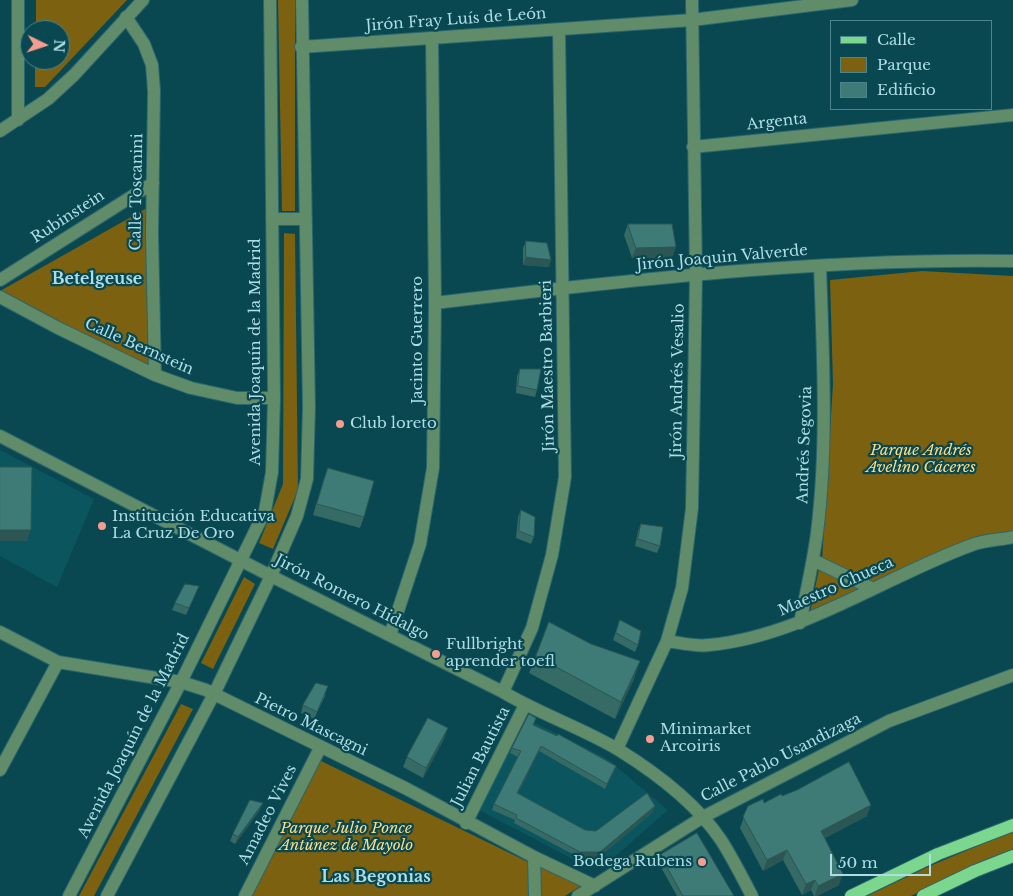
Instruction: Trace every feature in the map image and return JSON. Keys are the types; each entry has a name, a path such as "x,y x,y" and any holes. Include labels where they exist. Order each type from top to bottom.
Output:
{"main road":[{"path":"850,896 938,854 1013,825"},
{"path":"923,896 975,871 1013,856"}],"street":[{"path":"18,0 18,120"},
{"path":"0,131 48,99 74,75 143,0"},
{"name":"Avenida Joaquín de la Madrid","path":"69,896 181,682 265,511 272,472 274,398 270,0"},
{"path":"107,896 214,694 271,576 297,516 308,479 309,406 301,46 302,0"},
{"name":"Jirón Andrés Vesalio","path":"617,749 667,641 682,588 692,508 696,275 692,147 692,0"},
{"name":"Jirón Fray Luís de León","path":"301,46 692,20 852,0"},
{"name":"Calle Toscanini","path":"126,17 144,44 152,65 154,91 154,375"},
{"name":"Jirón Maestro Barbieri","path":"504,692 532,628 552,555 566,477 558,30"},
{"name":"Jacinto Guerrero","path":"390,635 420,544 433,468 435,303 432,38"},
{"name":"Argenta","path":"692,147 1013,115"},
{"name":"Rubinstein","path":"0,280 153,183"},
{"path":"272,219 305,220"},
{"name":"Jirón Joaquin Valverde","path":"435,303 696,275 927,260 1013,261"},
{"name":"Andrés Segovia","path":"800,623 813,560 822,462 824,376 820,266"},
{"name":"Calle Bernstein","path":"0,297 154,375 191,388 237,398 274,398"},
{"name":"Jirón Romero Hidalgo","path":"0,436 271,576 504,692 525,705 617,749 660,778 703,817 721,840 752,896"},
{"name":"Maestro Chueca","path":"667,641 707,646 754,638 800,623 871,588 973,544 1013,537"},
{"path":"813,560 871,588"},
{"name":"Pietro Mascagni","path":"0,632 58,662 181,682 214,694 320,748 407,789 466,823 595,886"},
{"path":"0,770 58,662"},
{"name":"Calle Pablo Usandizaga","path":"578,896 703,817 889,721 1013,675"},
{"name":"Julian Bautista","path":"466,823 525,705"},
{"name":"Amadeo Vives","path":"245,896 320,748"},
{"path":"534,857 535,896"}],"shaded area":[{"path":"0,450 94,499 57,587 0,556"},
{"path":"525,718 606,758 668,810 610,861 586,866 479,810"}],"green space":[{"path":"36,0 127,0 70,60 70,20 36,20"},
{"path":"278,0 295,0 295,211 282,211"},
{"path":"35,70 61,70 45,87 35,87"},
{"path":"147,208 148,370 0,291"},
{"path":"284,233 295,234 298,490 273,549 259,543 283,484"},
{"name":"Parque Andrés Avelino Cáceres","path":"922,271 1013,276 1013,532 872,583 822,560 833,384 830,280"},
{"path":"819,569 863,588 809,618"},
{"path":"244,577 255,584 213,669 201,663"},
{"path":"181,704 193,709 94,896 79,896"},
{"name":"Parque Julio Ponce Antúnez de Mayolo","path":"319,760 528,862 529,896 252,896"},
{"path":"1013,831 1013,849 955,874 911,896 867,896 930,866"},
{"path":"537,865 584,884 565,896 538,896"}],"building":[{"path":"628,224 672,224 676,247 636,248"},
{"path":"526,241 547,243 551,260 526,257"},
{"path":"520,369 541,369 537,390 518,386"},
{"path":"0,467 32,467 31,530 0,530"},
{"path":"328,468 374,481 364,517 317,504"},
{"path":"521,510 535,517 534,537 519,531"},
{"path":"641,524 663,527 660,546 638,539"},
{"path":"185,584 199,586 189,608 175,603"},
{"path":"620,620 641,631 638,645 616,633"},
{"path":"549,622 591,644 640,661 621,702 536,656"},
{"path":"316,683 328,686 317,712 303,705"},
{"path":"529,714 536,718 533,725 557,736 558,734 616,766 607,784 541,746 517,793 585,830 596,831 647,793 655,806 600,852 580,852 516,818 517,815 494,804 521,751 512,748"},
{"path":"428,718 448,728 426,768 407,757"},
{"path":"849,762 871,805 821,831 843,874 818,886 815,880 806,884 787,850 767,860 743,817 748,806 763,799 764,803 781,794 782,796 797,790"},
{"path":"250,800 263,803 238,837 233,834"},
{"path":"697,833 734,896 683,896 660,855"}],"place":[{"name":"Club loreto","path":"340,424"},
{"name":"Institución Educativa La Cruz De Oro","path":"102,526"},
{"name":"Fullbright aprender toefl","path":"436,654"},
{"name":"Minimarket Arcoiris","path":"650,739"},
{"name":"Bodega Rubens","path":"702,862"}],"district":[{"name":"Betelgeuse","path":"97,279"},
{"name":"Las Begonias","path":"376,877"}]}
